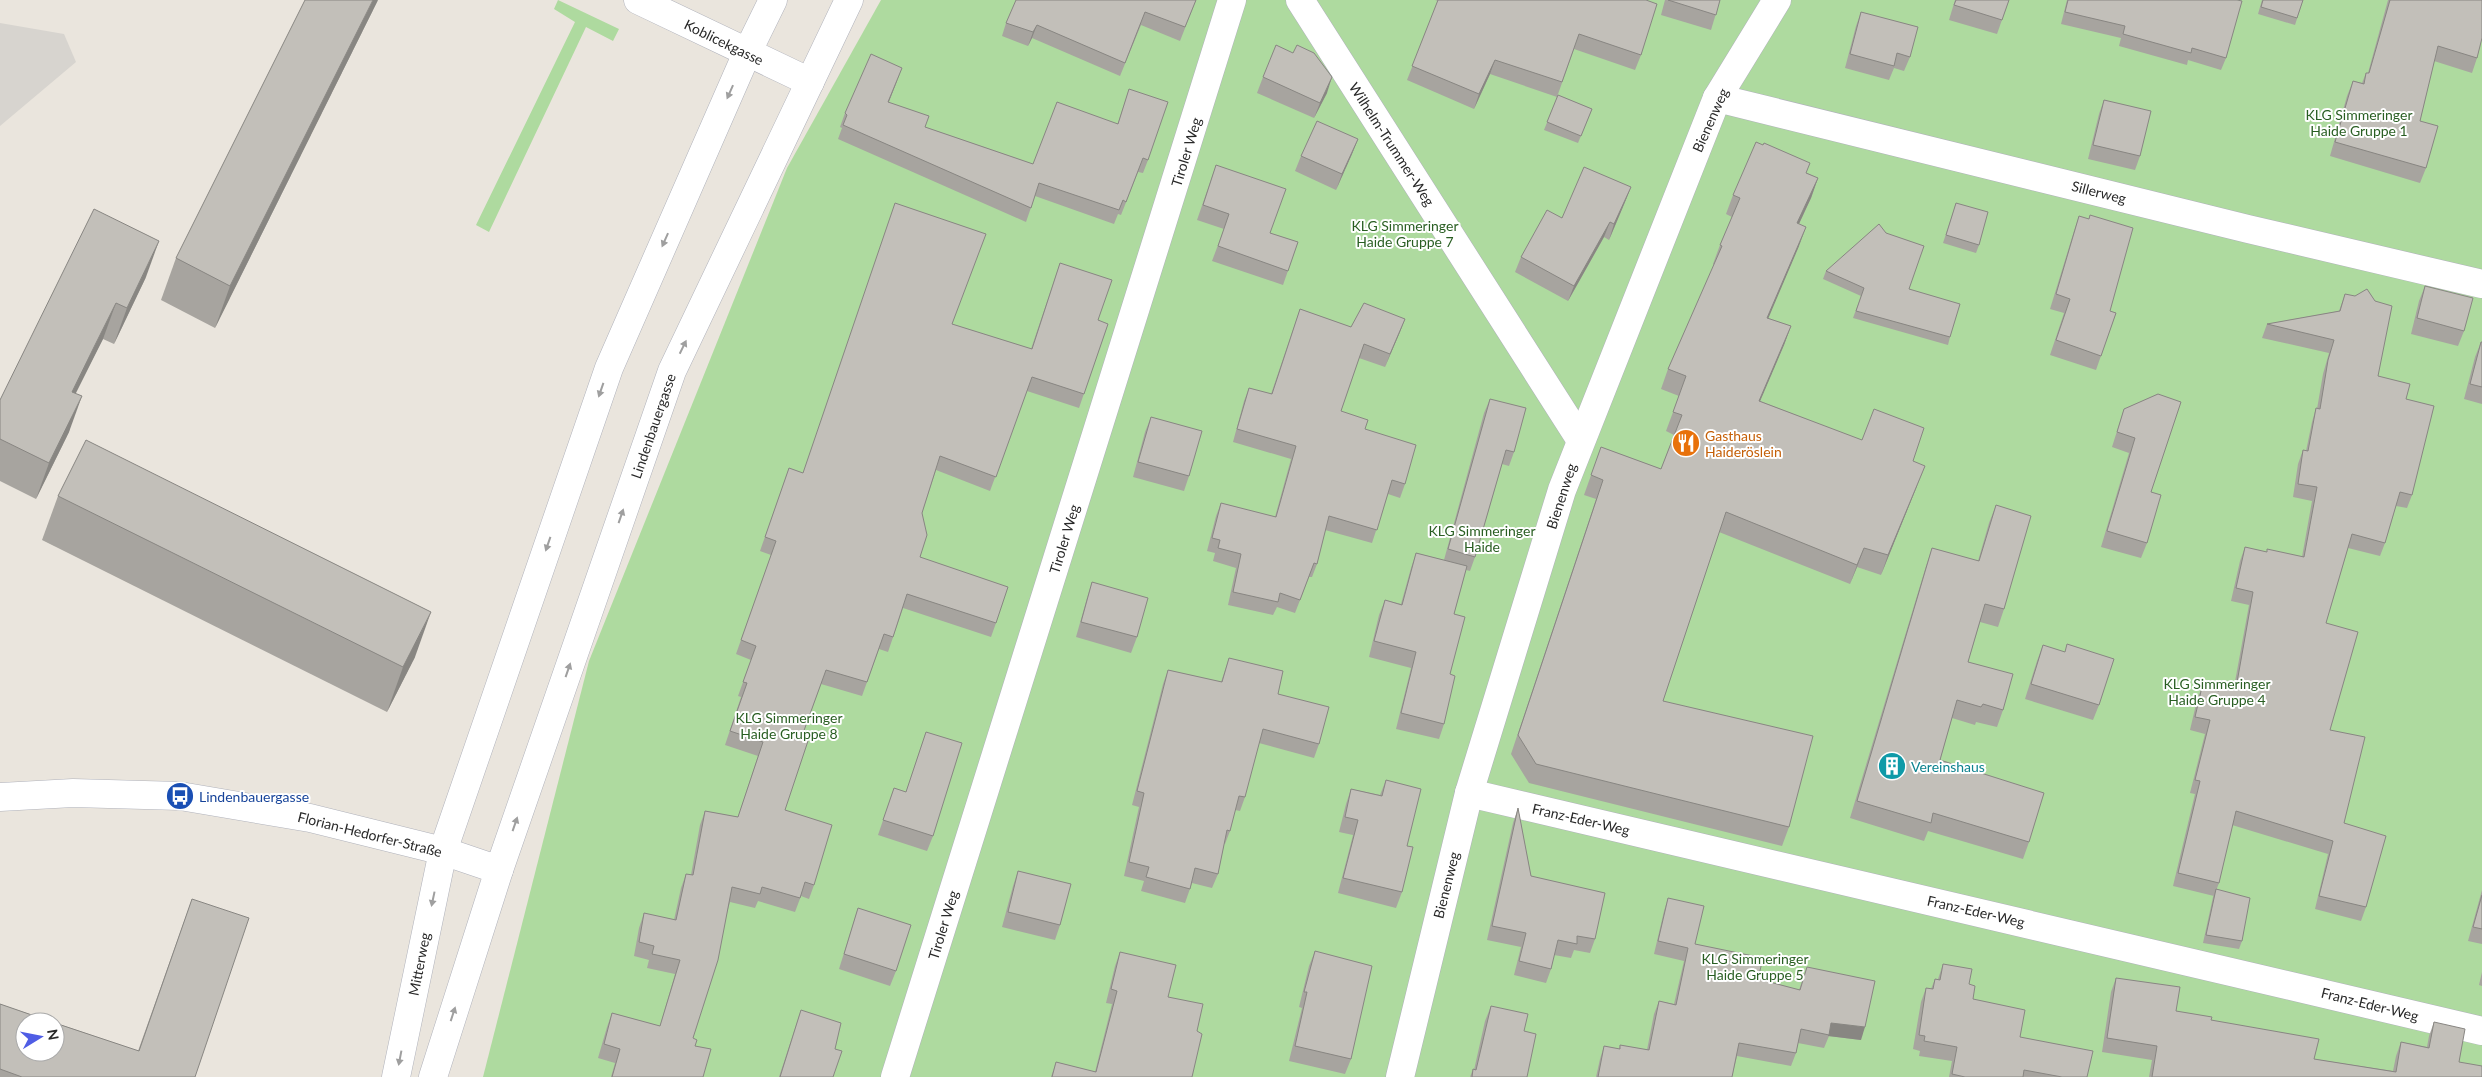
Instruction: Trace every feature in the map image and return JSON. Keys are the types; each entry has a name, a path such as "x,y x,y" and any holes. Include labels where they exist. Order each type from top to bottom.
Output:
{"street":[{"name":"Koblicekgasse","path":"638,0 810,82"},
{"path":"442,851 609,368 747,53 773,0"},
{"name":"Lindenbauergasse","path":"499,870 672,371 849,0"},
{"name":"Tiroler Weg","path":"895,1077 1232,0"},
{"name":"Wilhelm-Trummer-Weg","path":"1300,0 1580,439"},
{"name":"Bienenweg","path":"1400,1077 1468,793 1559,499 1580,439 1717,98 1777,0"},
{"name":"Sillerweg","path":"1717,98 2248,229 2482,284"},
{"name":"Florian-Hedorfer-Straße","path":"0,797 73,793 180,796 310,818 442,851 499,870"},
{"name":"Franz-Eder-Weg","path":"1468,793 2482,1031"},
{"name":"Mitterweg","path":"396,1077 442,851"},
{"path":"433,1077 499,870"}],"green space":[{"path":"558,0 619,29 613,41 586,27 489,232 476,225 575,22 554,9"},
{"name":"KLG Simmeringer Haide","path":"881,0 2482,0 2482,1077 483,1077 589,661 787,168"}],"shaded area":[{"path":"0,23 64,34 76,62 0,126"}],"building":[{"path":"305,0 373,0 230,286 176,258"},
{"path":"1016,0 1196,0 1185,27 1145,12 1125,63 1037,25 1033,32 1006,23"},
{"path":"1438,0 1646,0 1657,4 1641,55 1579,34 1562,82 1495,60 1479,94 1412,66"},
{"path":"1668,0 1720,0 1716,15"},
{"path":"1956,0 2009,0 2002,20 1954,5"},
{"path":"2068,0 2242,1 2226,58 2192,48 2191,53 2123,34 2125,26 2065,12"},
{"path":"2263,0 2303,0 2297,18 2261,7"},
{"path":"2390,0 2482,0 2482,38 2477,58 2438,46 2420,121 2438,126 2426,168 2335,142 2353,81 2364,84 2366,73 2369,73"},
{"path":"1861,12 1918,27 1910,57 1897,53 1894,66 1850,54"},
{"path":"1276,45 1293,53 1297,45 1314,53 1332,77 1320,103 1263,77"},
{"path":"871,54 902,68 888,102 929,116 925,127 1033,164 1057,102 1118,124 1129,89 1168,102 1148,160 1143,158 1126,202 1123,200 1119,210 1039,183 1031,208 843,125 847,115 845,113"},
{"path":"1558,95 1592,109 1581,136 1547,122"},
{"path":"2104,100 2151,111 2140,156 2093,145"},
{"path":"1317,121 1358,139 1342,174 1301,156"},
{"path":"1756,142 1763,145 1764,143 1810,163 1806,173 1818,178 1797,223 1806,227 1767,318 1791,326 1759,401 1862,440 1874,409 1924,428 1913,461 1925,466 1888,555 1864,548 1857,565 1726,512 1663,701 1813,736 1789,827 1536,764 1518,735 1603,480 1591,475 1601,447 1661,469 1682,415 1673,412 1686,376 1668,369 1722,246 1720,245 1740,198 1733,195"},
{"path":"1216,165 1286,189 1270,233 1298,242 1288,271 1218,246 1229,214 1203,205"},
{"path":"1584,167 1631,187 1614,224 1610,222 1574,286 1521,257 1547,210 1562,218"},
{"path":"895,203 986,234 952,324 1032,349 1060,263 1112,280 1098,320 1108,324 1084,394 1032,377 996,477 940,456 922,513 927,535 920,557 1008,587 996,623 907,594 893,637 884,634 867,682 826,670 802,736 809,738 785,810 832,825 814,885 805,882 800,898 762,887 760,894 732,887 718,960 693,1038 697,1040 695,1046 711,1049 703,1077 612,1077 620,1049 604,1044 612,1013 660,1026 680,960 652,954 654,946 639,942 644,913 676,920 686,874 693,875 705,811 738,817 763,742 730,731 747,683 743,682 756,646 741,640 776,541 765,537 789,468 803,473"},
{"path":"1956,203 1988,212 1979,245 1946,235"},
{"path":"94,209 159,241 127,308 116,303 94,347 72,392 82,396 49,463 0,439 0,400"},
{"path":"2090,215 2133,228 2110,311 2116,313 2101,356 2056,340 2070,299 2056,294 2079,216 2089,219"},
{"path":"1879,224 1886,233 1924,246 1909,289 1960,304 1950,337 1856,311 1864,288 1826,271"},
{"path":"2425,286 2473,298 2464,331 2417,318"},
{"path":"2367,289 2375,301 2392,306 2378,376 2410,384 2406,399 2434,406 2412,495 2400,492 2385,543 2352,534 2326,623 2358,632 2330,730 2365,737 2344,823 2386,836 2366,907 2319,896 2333,841 2236,811 2219,883 2178,873 2200,781 2195,780 2210,720 2195,717 2202,687 2219,691 2221,684 2236,688 2253,592 2236,588 2245,547 2267,552 2267,549 2304,557 2317,487 2298,484 2303,450 2308,451 2316,408 2320,409 2328,360 2334,340 2267,324 2340,311 2345,294 2355,296"},
{"path":"1364,303 1405,319 1390,354 1364,344 1341,411 1368,420 1365,429 1416,445 1405,484 1392,480 1377,530 1329,516 1317,564 1314,563 1300,600 1280,593 1278,602 1233,592 1241,554 1218,548 1220,540 1212,538 1221,503 1276,517 1296,446 1237,429 1249,388 1272,394 1300,309 1351,327"},
{"path":"2482,342 2482,387 2470,384"},
{"path":"2158,394 2181,402 2151,492 2161,495 2147,543 2107,531 2135,438 2117,432 2124,409"},
{"path":"1490,399 1526,408 1514,452 1506,450 1475,557 1448,549"},
{"path":"1151,417 1202,431 1189,476 1138,462"},
{"path":"86,440 431,612 403,667 58,496"},
{"path":"1996,505 2031,516 2004,609 1985,604 1968,662 2013,674 2003,710 1983,704 1981,707 1957,700 1940,760 2044,793 2029,842 1933,813 1931,823 1857,801 1932,548 1979,561"},
{"path":"1416,553 1467,566 1454,614 1465,617 1450,674 1455,676 1444,724 1401,713 1416,652 1374,641 1385,600 1402,605"},
{"path":"1092,582 1148,598 1137,637 1081,622"},
{"path":"2067,644 2114,659 2099,705 2031,684 2043,645 2065,652"},
{"path":"1229,658 1283,671 1278,694 1329,707 1319,744 1263,729 1245,797 1239,796 1230,831 1227,830 1218,874 1195,868 1190,889 1146,877 1149,867 1129,862 1144,793 1137,791 1168,670 1222,682"},
{"path":"926,732 962,743 933,836 883,820 894,788 906,792"},
{"path":"1386,780 1421,789 1407,846 1413,847 1402,892 1343,878 1358,820 1345,817 1351,789 1382,796"},
{"path":"1518,808 1531,876 1605,893 1595,939 1577,936 1577,944 1558,940 1551,969 1519,961 1526,933 1492,926"},
{"path":"1018,871 1071,884 1060,925 1008,912"},
{"path":"2216,889 2250,898 2242,941 2206,935"},
{"path":"2482,895 2482,929 2473,927"},
{"path":"1668,898 1704,906 1695,944 1763,958 1758,979 1800,990 1807,967 1875,981 1865,1027 1831,1023 1829,1035 1801,1029 1796,1053 1739,1043 1732,1077 1598,1077 1604,1046 1620,1049 1620,1045 1649,1050 1659,1001 1676,1005 1688,948 1658,941"},
{"path":"192,899 249,918 195,1077 22,1077 0,1069 0,1004 23,1012 15,1012 15,1062 65,1062 65,1026 139,1051"},
{"path":"858,908 911,925 896,971 844,954"},
{"path":"1315,951 1372,966 1351,1059 1295,1046 1307,992 1304,992"},
{"path":"1120,952 1176,965 1168,997 1203,1004 1197,1031 1202,1034 1192,1077 1052,1077 1056,1062 1096,1072 1117,991 1111,989"},
{"path":"1943,964 1972,969 1969,984 1975,986 1973,999 2025,1010 2020,1037 2093,1051 2087,1077 2062,1077 2024,1070 2023,1077 1965,1077 1952,1074 1957,1047 1924,1041 1925,1036 1919,1035 1926,988 1933,989 1935,979 1940,980"},
{"path":"2116,978 2180,987 2176,1011 2212,1017 2211,1020 2319,1039 2314,1059 2396,1072 2401,1042 2429,1048 2434,1022 2465,1029 2459,1062 2482,1066 2482,1077 2152,1077 2157,1046 2107,1038"},
{"path":"1491,1006 1528,1014 1524,1031 1536,1034 1527,1077 1472,1077 1473,1069 1476,1070"},
{"path":"801,1010 841,1023 835,1049 842,1051 833,1077 780,1077"}],"place":[{"name":"Gasthaus Haideröslein","path":"1686,443"},
{"name":"Vereinshaus","path":"1892,766"},
{"name":"Lindenbauergasse","path":"180,796"}],"park label":[{"name":"KLG Simmeringer Haide Gruppe 1","path":"2359,122"},
{"name":"KLG Simmeringer Haide Gruppe 7","path":"1405,234"},
{"name":"KLG Simmeringer Haide Gruppe 4","path":"2217,692"},
{"name":"KLG Simmeringer Haide Gruppe 8","path":"789,726"},
{"name":"KLG Simmeringer Haide Gruppe 5","path":"1755,966"}]}
